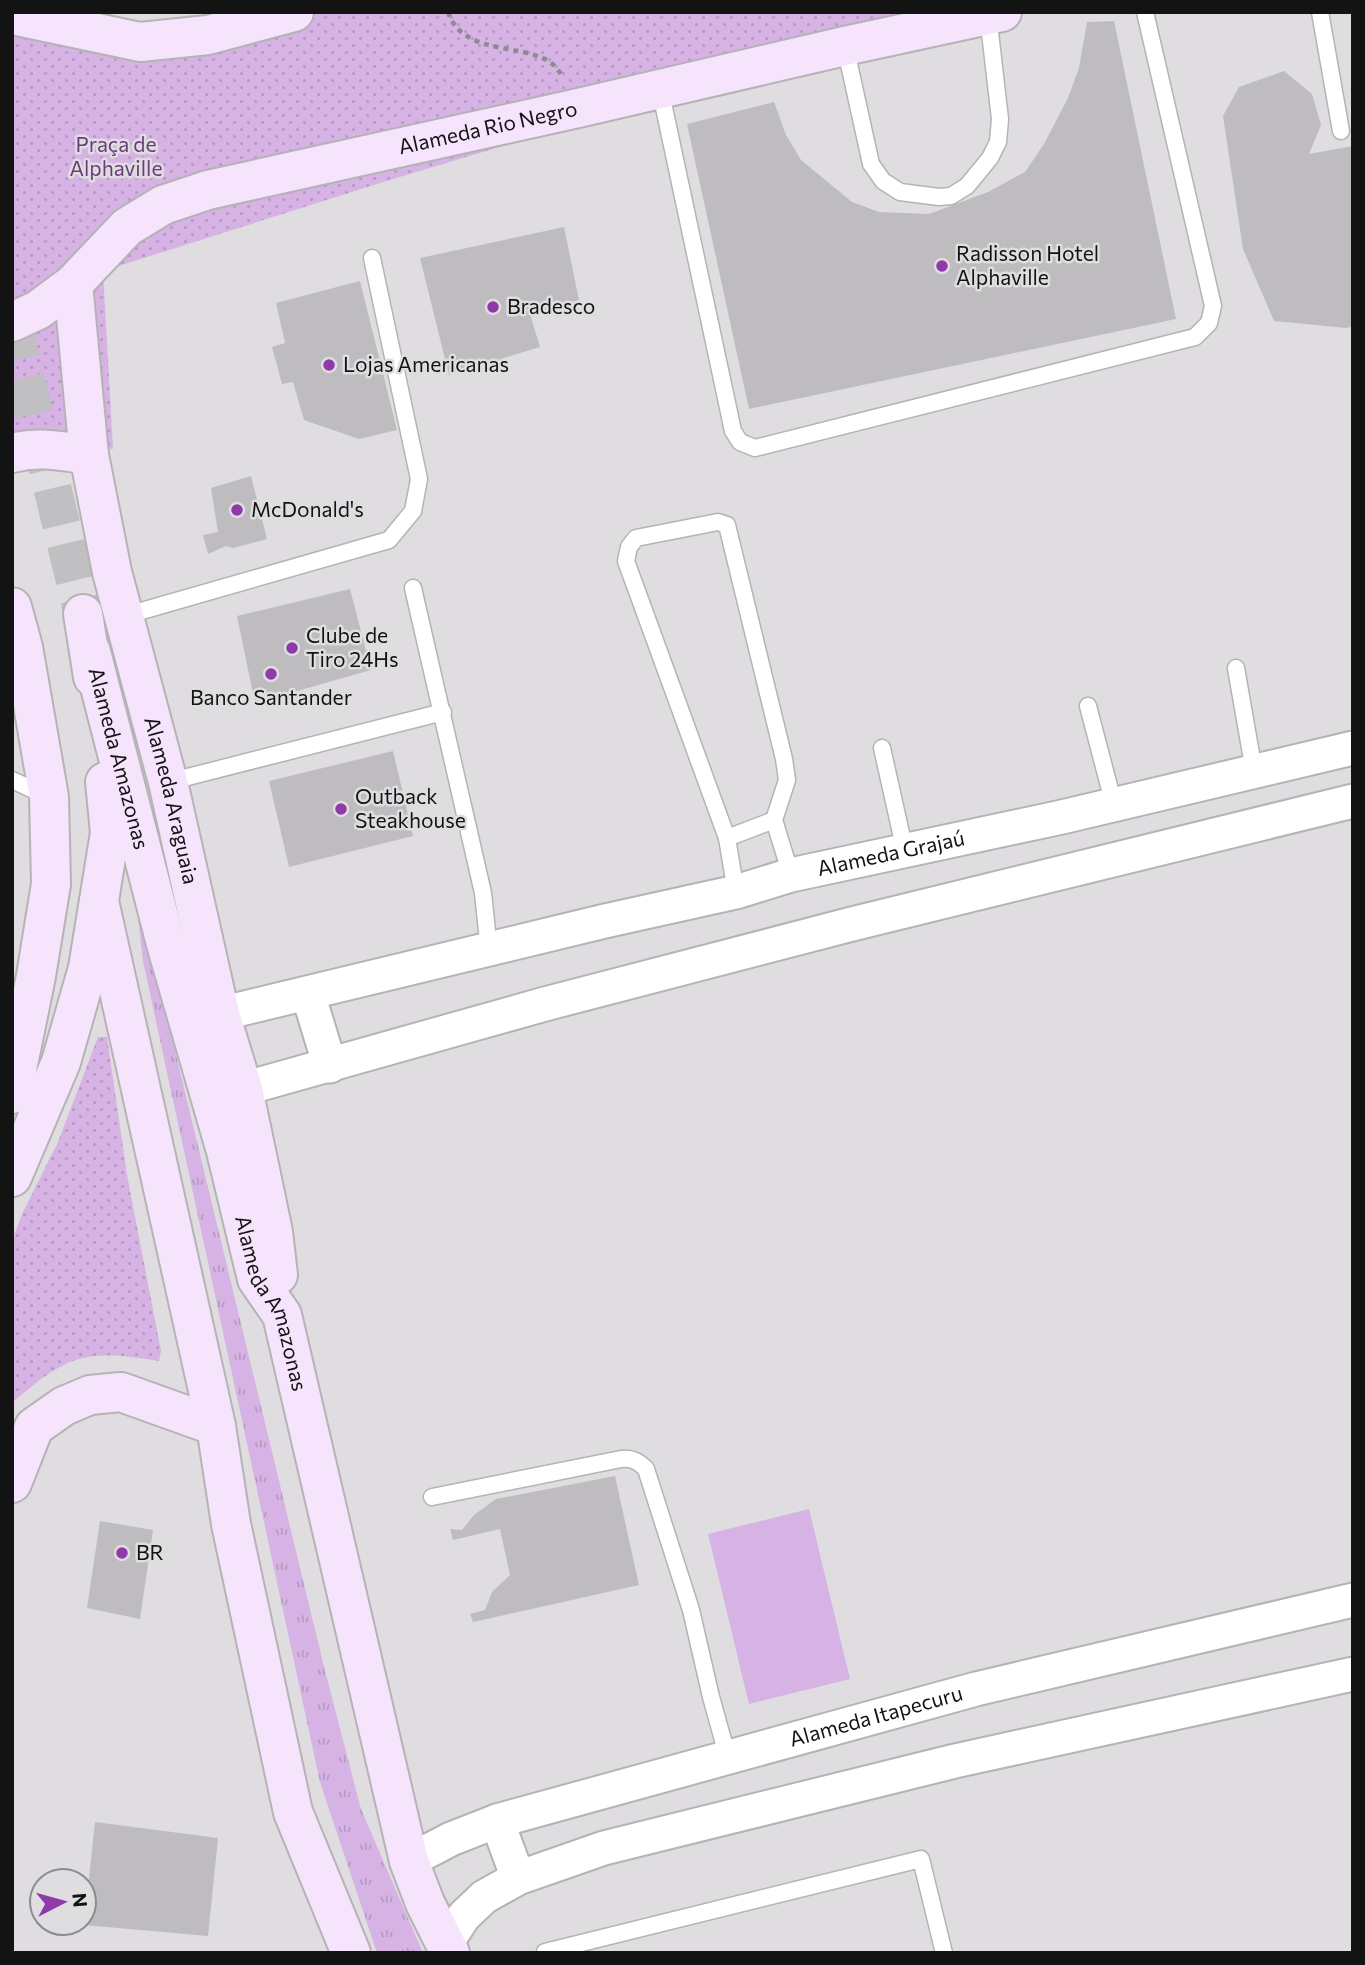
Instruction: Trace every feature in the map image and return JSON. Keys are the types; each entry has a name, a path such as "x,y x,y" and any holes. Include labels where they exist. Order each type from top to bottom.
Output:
{"main road":[{"path":"12,15 140,42 208,35 295,12"},
{"name":"Alameda Rio Negro","path":"12,322 38,310 73,284 127,227 163,205 208,190 995,14"},
{"name":"Alameda Araguaia","path":"73,284 89,455 111,572 168,782 220,1014 243,1089 273,1232 282,1315"},
{"path":"12,453 44,448 89,455"},
{"path":"12,607 23,647 49,797 51,884 12,1094"},
{"path":"12,1177 61,1062 78,1009 88,968 110,833 91,652 83,614"},
{"name":"Alameda Amazonas","path":"91,652 166,944 226,1151 257,1279 282,1315 409,1861 447,1949"},
{"path":"99,901 216,1426 231,1524 293,1812 351,1953"},
{"path":"12,1483 34,1427 64,1406 90,1395 121,1392 216,1426"}],"street":[{"name":"Alameda Grajaú","path":"220,1014 736,892 791,875 1121,803 1353,748"},
{"path":"243,1089 545,1004 852,924 1353,801"},
{"path":"1121,803 1138,812 1140,822 1138,834 1127,856"},
{"path":"308,994 330,1066"},
{"name":"Alameda Itapecuru","path":"409,1861 451,1839 497,1821 976,1689 1353,1600"},
{"path":"447,1949 464,1916 484,1896 518,1878 604,1848 956,1762 1353,1674"},
{"path":"497,1821 518,1878"}],"lane":[{"path":"660,89 733,431 740,442 755,448 1195,337 1209,323 1213,306 1145,12"},
{"path":"1320,12 1341,131"},
{"path":"845,46 871,164 883,181 900,192 951,196 967,186 990,158 998,142 1000,119 995,14"},
{"path":"124,617 388,540 413,511 419,479 372,258"},
{"path":"736,892 727,838 626,561 629,547 636,538 718,522 727,525 784,759 787,780 774,820 791,875"},
{"path":"413,588 483,893 489,950"},
{"path":"1236,668 1254,771"},
{"path":"1088,706 1121,803"},
{"path":"168,782 443,712"},
{"path":"882,748 905,851"},
{"path":"12,780 49,797"},
{"path":"727,838 774,820"},
{"path":"432,1497 621,1459 630,1458 639,1462 646,1469 691,1611 711,1697 729,1758"},
{"path":"545,1952 921,1859 944,1953"}],"path":[{"path":"449,12 453,25 476,42 539,55 560,72 574,109"}],"green space":[{"name":"Praça de Alphaville","path":"12,12 110,12 144,57 315,12 948,12 380,183 103,271 113,449 47,438 12,450"},
{"path":"137,908 153,960 325,1671 361,1809 423,1953 377,1953 320,1782 143,961"},
{"path":"98,1037 107,1037 127,1175 161,1351 159,1361 113,1356 79,1359 48,1374 12,1403 12,1240 58,1142"},
{"path":"809,1509 850,1679 749,1704 708,1534"}],"building":[{"name":"Radisson Hotel Alphaville","path":"1114,21 1176,319 749,409 687,124 774,102 786,135 801,160 852,202 879,212 929,214 988,192 1025,172 1044,144 1068,98 1079,68 1087,22"},
{"path":"1284,71 1312,94 1321,125 1309,154 1353,146 1353,326 1346,328 1274,321 1243,249 1223,116 1239,87"},
{"name":"Bradesco","path":"564,227 579,300 530,314 540,347 449,375 420,258"},
{"name":"Lojas Americanas","path":"360,281 397,430 359,439 304,420 293,382 282,384 272,347 285,343 276,303"},
{"name":"McDonald's","path":"251,476 267,539 233,548 226,546 208,554 203,535 218,532 211,488"},
{"path":"350,589 371,670 255,703 237,616"},
{"name":"Outback Steakhouse","path":"393,751 413,836 289,867 269,781"},
{"path":"615,1476 639,1585 473,1622 470,1614 485,1610 492,1592 510,1575 500,1529 453,1540 450,1529 462,1530 474,1515 496,1499"},
{"name":"BR","path":"100,1521 153,1530 140,1619 87,1608"},
{"path":"95,1822 218,1838 208,1936 98,1926 98,1867 90,1867"}],"tunnel":[{"path":"12,322 83,614"}],"place":[{"name":"Radisson Hotel Alphaville","path":"942,266"},
{"name":"Bradesco","path":"493,307"},
{"name":"Lojas Americanas","path":"329,365"},
{"name":"McDonald's","path":"237,510"},
{"name":"Clube de Tiro 24Hs","path":"292,648"},
{"name":"Banco Santander","path":"271,674"},
{"name":"Outback Steakhouse","path":"341,809"},
{"name":"BR","path":"122,1553"}]}
